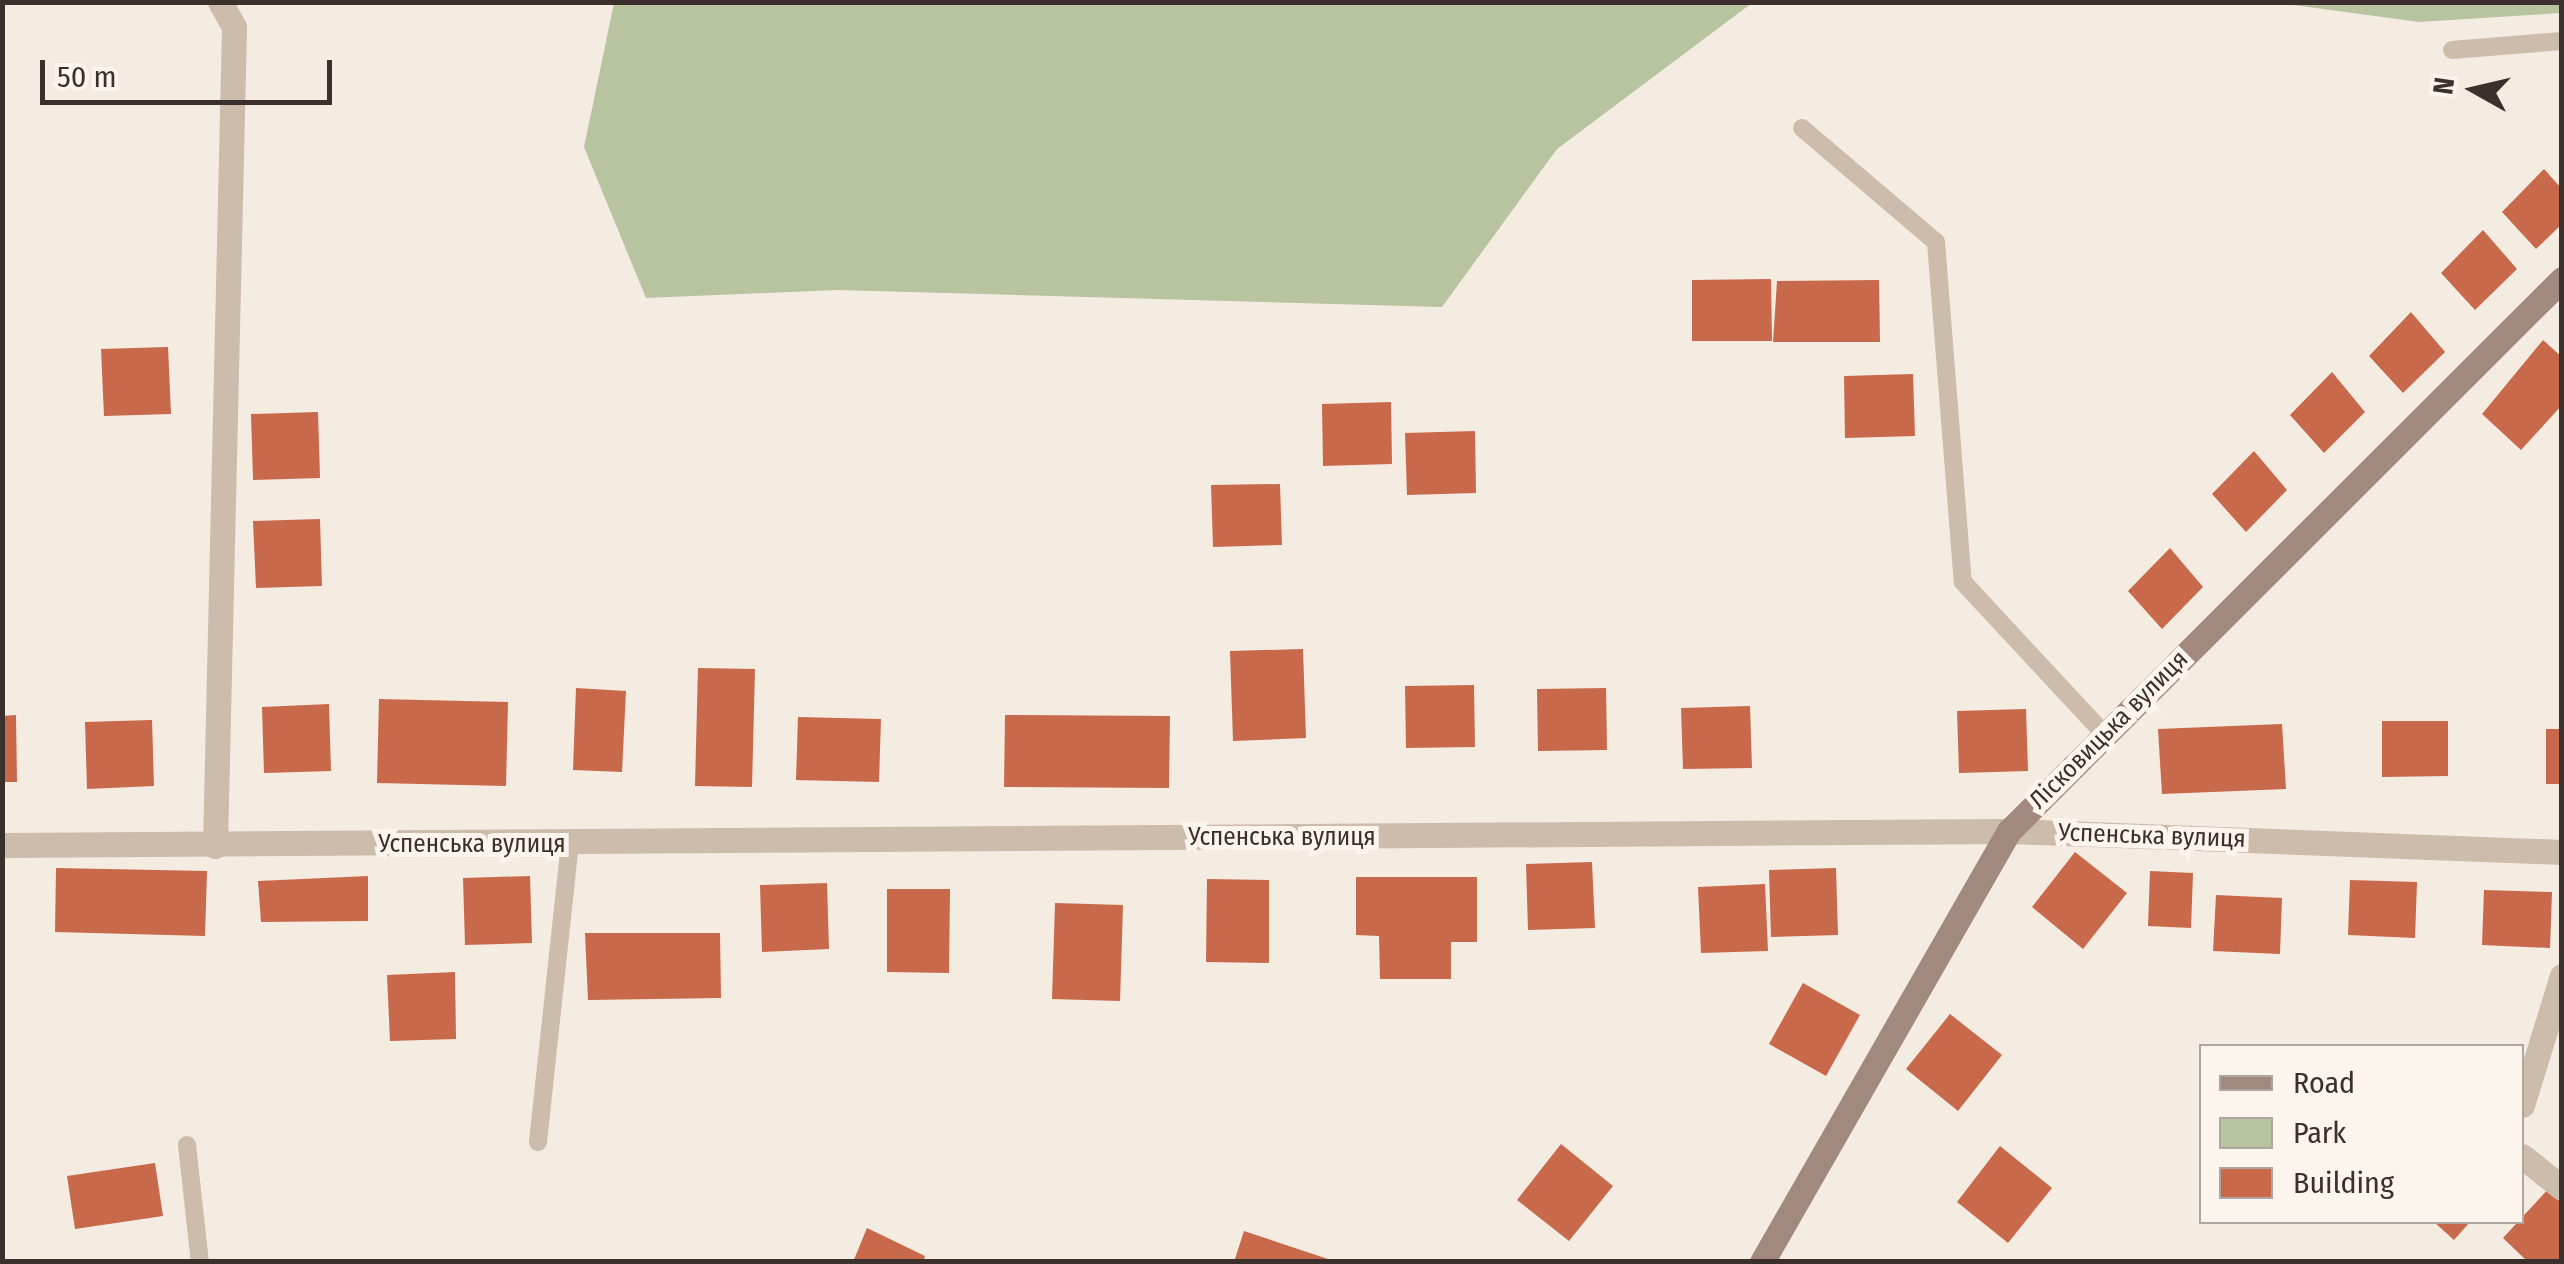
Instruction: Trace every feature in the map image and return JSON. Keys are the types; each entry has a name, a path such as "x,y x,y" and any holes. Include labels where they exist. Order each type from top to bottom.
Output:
{"main road":[{"name":"Лісковицька вулиця","path":"1762,1262 2009,831 2562,280"}],"street":[{"path":"215,846 234,27 220,2"},
{"name":"Успенська вулиця","path":"2,845 2009,831 2562,852"},
{"path":"2524,1099 2554,1018 2562,976"},
{"path":"2524,1158 2562,1188"}],"lane":[{"path":"2452,50 2562,41"},
{"path":"1802,128 1936,242 1962,582 2105,735"},
{"path":"538,1142 570,843"},
{"path":"187,1145 200,1262"}],"green space":[{"path":"614,2 1752,3 1557,149 1442,307 837,290 646,298 584,147"},
{"path":"2561,2 2561,13 2419,22 2278,3"}],"building":[{"path":"2544,169 2562,189 2562,224 2536,249 2502,212"},
{"path":"2483,230 2517,269 2475,310 2441,273"},
{"path":"1771,279 1772,341 1692,341 1692,280"},
{"path":"1879,280 1880,342 1773,342 1777,281"},
{"path":"2411,312 2445,352 2403,393 2369,356"},
{"path":"2543,340 2562,357 2562,405 2521,450 2482,414"},
{"path":"168,347 171,414 104,416 101,349"},
{"path":"2332,372 2365,412 2324,453 2290,415"},
{"path":"1913,374 1915,436 1845,438 1844,376"},
{"path":"1391,402 1392,464 1323,466 1322,404"},
{"path":"318,412 320,478 253,480 251,414"},
{"path":"1475,431 1476,493 1407,495 1405,433"},
{"path":"2254,451 2287,490 2246,532 2212,494"},
{"path":"1280,484 1282,545 1213,547 1211,485"},
{"path":"320,519 322,586 256,588 253,521"},
{"path":"2170,548 2203,587 2162,629 2128,591"},
{"path":"1303,649 1306,738 1233,741 1230,651"},
{"path":"698,668 755,669 752,787 695,786"},
{"path":"1474,685 1475,747 1406,748 1405,686"},
{"path":"576,688 626,691 622,772 573,770"},
{"path":"1606,688 1607,750 1538,751 1537,689"},
{"path":"379,699 508,702 506,786 377,783"},
{"path":"329,704 331,771 264,773 262,707"},
{"path":"1750,706 1752,768 1683,769 1681,708"},
{"path":"2026,709 2028,771 1959,773 1957,711"},
{"path":"16,715 17,782 2,782 2,716"},
{"path":"1005,715 1170,716 1169,788 1004,787"},
{"path":"798,717 881,719 879,782 796,780"},
{"path":"152,720 154,786 87,789 85,722"},
{"path":"2382,721 2448,721 2448,776 2382,777"},
{"path":"2282,724 2286,789 2162,794 2158,729"},
{"path":"2546,729 2562,729 2562,784 2546,784"},
{"path":"2075,852 2127,893 2083,949 2032,907"},
{"path":"1592,862 1595,928 1528,930 1526,864"},
{"path":"56,868 207,871 205,936 55,932"},
{"path":"1836,868 1838,935 1771,937 1769,870"},
{"path":"2150,871 2193,873 2191,928 2148,926"},
{"path":"368,876 368,921 261,922 258,881"},
{"path":"530,876 532,943 465,945 463,878"},
{"path":"1356,877 1477,877 1477,942 1451,942 1451,979 1380,979 1379,936 1356,935"},
{"path":"1207,879 1269,880 1269,963 1206,962"},
{"path":"2350,880 2417,882 2415,938 2348,935"},
{"path":"827,883 829,949 762,952 760,885"},
{"path":"1765,884 1768,951 1701,953 1698,887"},
{"path":"887,889 950,889 949,973 887,972"},
{"path":"2484,890 2552,892 2550,948 2482,945"},
{"path":"2216,895 2282,898 2280,954 2213,951"},
{"path":"1055,903 1123,905 1120,1001 1052,999"},
{"path":"585,933 720,933 721,998 588,1000"},
{"path":"455,972 456,1039 390,1041 387,975"},
{"path":"1803,983 1860,1015 1826,1076 1769,1044"},
{"path":"1950,1014 2002,1055 1958,1111 1906,1069"},
{"path":"1561,1144 1613,1186 1569,1241 1517,1200"},
{"path":"2000,1146 2052,1188 2008,1243 1957,1202"},
{"path":"155,1163 163,1216 75,1229 67,1176"},
{"path":"2552,1185 2562,1194 2562,1262 2528,1262 2503,1238 2516,1224 2524,1224 2524,1215"},
{"path":"2436,1224 2468,1224 2454,1240"},
{"path":"867,1228 925,1256 923,1262 853,1262"},
{"path":"1244,1231 1334,1261 1334,1262 1234,1262"}]}
